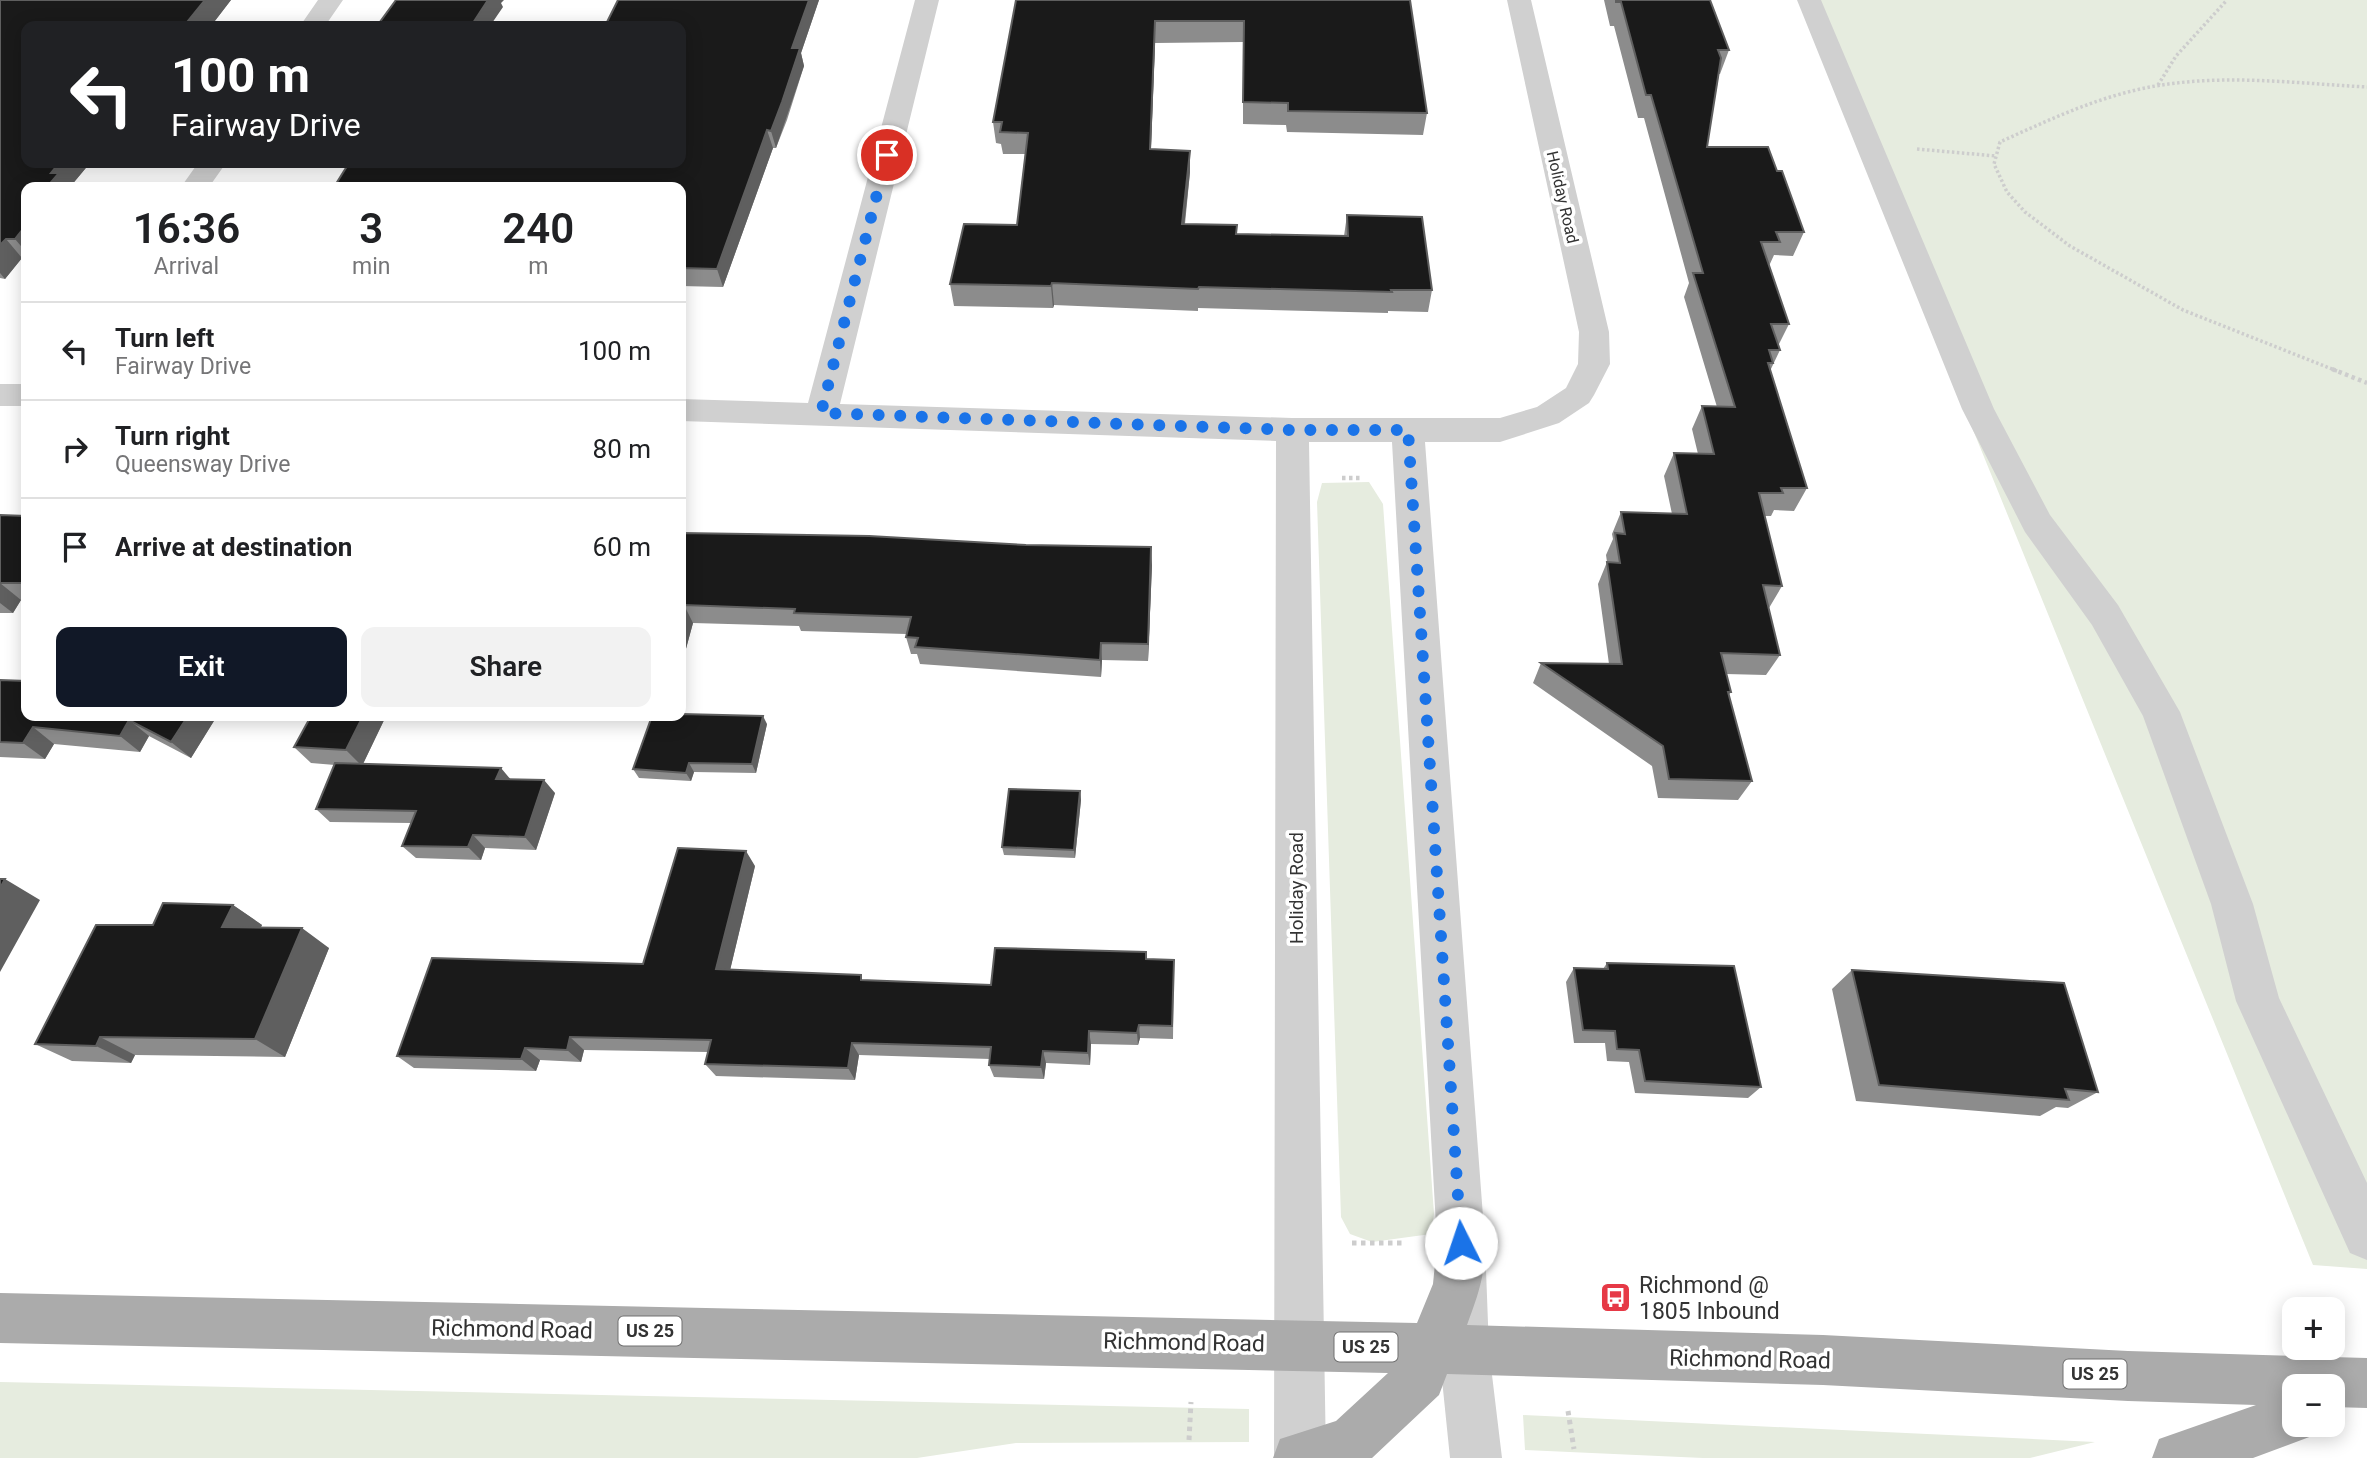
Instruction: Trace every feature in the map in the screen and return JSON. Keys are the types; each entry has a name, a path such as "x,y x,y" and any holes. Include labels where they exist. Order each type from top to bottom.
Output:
{"main road":[{"path":"1299,1458 1350,1442 1448,1350 1461,1243"},
{"name":"Richmond Road","path":"0,1318 1299,1345 1823,1360 2128,1376 2367,1383"},
{"path":"2345,1401 2367,1393"},
{"path":"2178,1458 2282,1422"}],"street":[{"path":"316,21 331,0"},
{"path":"821,413 927,0"},
{"name":"Holiday Road","path":"1408,430 1500,430 1548,415 1579,392 1594,364 1594,332 1519,0"},
{"path":"1809,0 1978,409 2037,523 2105,615 2161,712 2232,904 2258,1001 2367,1236"},
{"path":"0,395 21,395"},
{"path":"686,410 1292,430 1408,430 1461,1243"},
{"name":"Holiday Road","path":"1292,430 1299,1458"},
{"path":"1448,1350 1476,1458"}],"path":[{"path":"2157,85 2176,56 2227,0"},
{"path":"2367,87 2220,81 2157,85 2110,97 2000,142 1993,164 2007,192 2025,212 2070,246 2183,310 2367,383"},
{"path":"1871,146 1996,156"},
{"path":"1344,1243 1409,1243"},
{"path":"1189,1440 1191,1402"},
{"path":"1568,1411 1574,1449"}],"shaded area":[{"path":"1798,0 2367,0 2367,1269 2313,1265"},
{"path":"1369,482 1383,504 1434,1214 1431,1234 1372,1242 1350,1234 1341,1217 1317,502 1322,483"},
{"path":"0,1382 1249,1409 1249,1442 1016,1443 917,1458 0,1458"},
{"path":"1523,1415 2095,1442 2030,1458 1703,1458 1525,1450"}],"building":[{"path":"0,0 205,0 188,21 21,21 21,168 55,168 51,173 59,173 51,182 21,182 21,231 15,239 6,239 0,245"},
{"path":"396,0 488,0 474,21 381,21"},
{"path":"618,0 809,0 792,48 800,48 782,102 771,131 767,130 717,269 686,268 686,182 337,182 346,168 686,168 686,21 608,21"},
{"path":"1016,0 1410,0 1427,113 1288,111 1288,103 1243,102 1244,21 1155,21 1150,149 1190,151 1182,224 1237,225 1236,234 1348,236 1347,215 1422,217 1432,290 1391,290 1392,292 1198,289 1052,283 1051,286 950,284 964,224 1017,225 1028,133 1000,132 1002,122 993,122"},
{"path":"1616,0 1710,0 1729,50 1718,50 1721,58 1707,147 1768,147 1777,171 1782,171 1804,232 1776,232 1780,242 1761,242 1789,324 1771,324 1780,350 1769,350 1773,363 1768,363 1807,488 1781,488 1783,493 1759,493 1782,586 1763,585 1780,655 1721,653 1731,692 1728,692 1752,781 1669,779 1663,746 1541,663 1622,664 1607,562 1620,563 1615,533 1625,534 1621,512 1687,514 1674,453 1714,454 1702,406 1735,407 1693,273 1703,273 1651,95 1646,95 1621,2"},
{"path":"0,515 21,516 21,583 0,583"},
{"path":"686,533 869,536 1026,545 1151,547 1148,644 1101,643 1100,660 915,647 918,638 906,637 911,617 794,613 795,609 686,605"},
{"path":"0,680 21,681 21,721 128,721 120,736 33,727 23,743 0,742"},
{"path":"686,714 763,716 752,764 689,763 686,773 633,769 650,721 686,721"},
{"path":"131,721 185,721 171,742"},
{"path":"308,721 360,721 346,750 294,747"},
{"path":"335,763 501,768 496,779 544,780 525,837 473,835 468,847 402,846 416,811 316,809"},
{"path":"1009,789 1080,791 1074,850 1002,847"},
{"path":"678,848 746,851 716,969 861,975 861,980 991,985 995,948 1146,952 1146,959 1174,960 1172,1026 1139,1025 1137,1033 1089,1031 1088,1053 1043,1051 1041,1067 989,1065 991,1047 852,1043 848,1068 705,1064 711,1040 570,1037 567,1050 525,1048 521,1059 397,1056 432,958 643,964"},
{"path":"163,903 233,905 222,927 302,928 255,1039 100,1037 96,1046 35,1044 96,925 153,925"},
{"path":"1607,963 1734,966 1761,1087 1645,1081 1639,1050 1617,1049 1615,1031 1583,1030 1574,968 1608,969"},
{"path":"1852,970 2064,983 2098,1092 2065,1089 2069,1100 1879,1085"}],"place":[{"name":"Richmond @ 1805 Inbound","path":"1616,1298"}],"route":[{"path":"887,155 821,413 1292,430 1408,430 1461,1243"}]}
